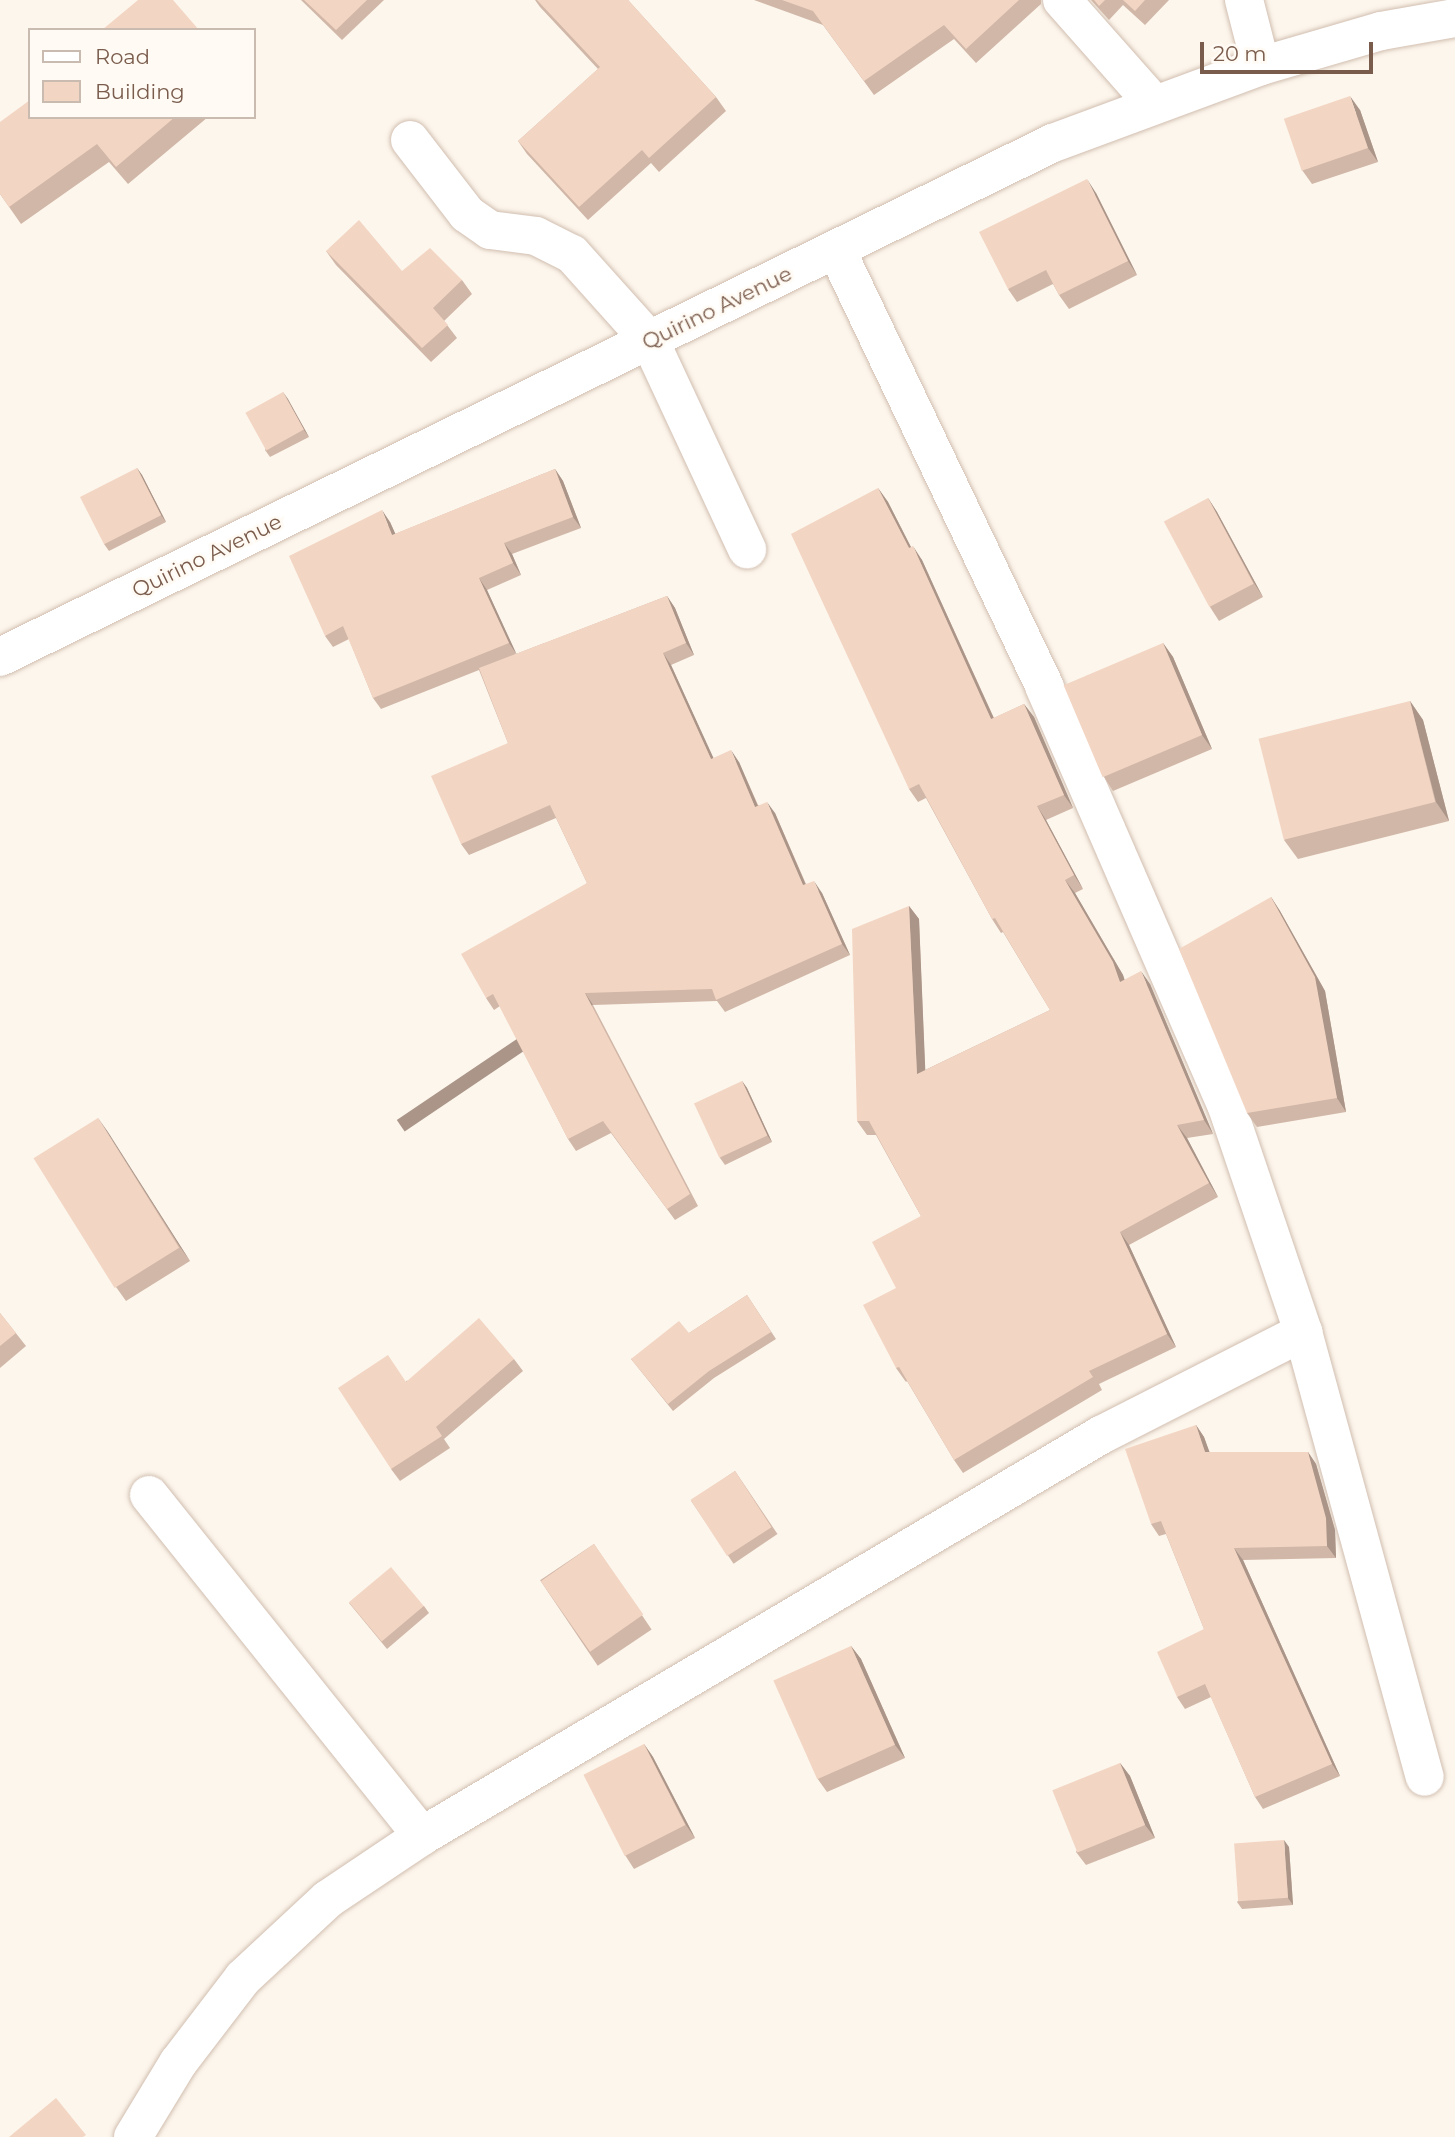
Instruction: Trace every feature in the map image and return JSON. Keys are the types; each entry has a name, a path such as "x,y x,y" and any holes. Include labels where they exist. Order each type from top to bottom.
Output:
{"street":[{"path":"1062,0 1154,104"},
{"path":"1244,0 1261,66"},
{"name":"Quirino Avenue","path":"0,657 1053,143 1261,66 1381,32 1455,18"},
{"path":"410,140 467,214 490,230 536,236 572,254 650,341 747,549"},
{"path":"836,249 1044,686 1226,1104 1303,1332 1425,1777"},
{"path":"133,2137 178,2063 243,1978 328,1899 422,1836 1101,1435 1303,1332"},
{"path":"149,1495 422,1836"}],"building":[{"path":"138,0 173,0 197,28 104,28"},
{"path":"304,0 367,0 336,30"},
{"path":"537,0 628,0 716,97 649,158 642,150 579,207 518,141 600,67"},
{"path":"782,0 1019,0 966,49 944,25 864,81 813,11"},
{"path":"1094,0 1105,0 1099,6"},
{"path":"1123,0 1145,0 1135,11"},
{"path":"1350,96 1368,148 1302,171 1284,119"},
{"path":"28,101 28,119 173,119 116,167 97,144 9,207 0,194 0,122"},
{"path":"1087,179 1128,261 1059,295 1046,270 1008,289 979,232"},
{"path":"359,220 402,271 430,248 462,280 433,308 448,325 422,348 326,251"},
{"path":"283,392 304,430 266,450 245,413"},
{"path":"137,468 161,515 104,544 80,497"},
{"path":"555,469 573,517 504,543 513,563 479,578 509,643 373,698 343,626 325,636 289,556 382,510 392,535"},
{"path":"878,488 909,548 913,546 991,719 1024,704 1064,795 1037,806 1074,875 1065,880 1113,962 1120,982 1141,971 1204,1120 1177,1125 1209,1183 1120,1232 1167,1334 1089,1371 1093,1377 954,1460 899,1367 896,1368 863,1305 896,1288 872,1242 921,1216 869,1121 857,1121 852,929 909,906 917,1074 1050,1010 995,918 992,919 919,784 909,789 791,534"},
{"path":"1208,498 1254,584 1209,607 1164,521"},
{"path":"667,596 686,643 663,653 711,759 731,750 755,807 767,802 803,885 814,881 842,944 716,1000 712,989 585,993 690,1194 667,1209 603,1121 568,1139 493,994 486,998 461,954 587,883 550,805 461,844 431,776 508,743 479,668"},
{"path":"1163,643 1202,735 1103,777 1064,685"},
{"path":"1410,701 1435,802 1284,840 1259,739"},
{"path":"1271,897 1315,977 1337,1098 1247,1113 1179,949"},
{"path":"742,1081 767,1135 719,1158 694,1103"},
{"path":"98,1118 179,1248 115,1288 34,1158"},
{"path":"747,1295 771,1332 709,1371 668,1404 631,1359 679,1321 689,1333"},
{"path":"0,1313 16,1333 0,1346"},
{"path":"479,1318 514,1359 436,1427 442,1436 391,1469 338,1388 388,1355 406,1382"},
{"path":"1196,1425 1205,1452 1308,1452 1326,1518 1327,1546 1234,1548 1332,1764 1255,1797 1205,1684 1177,1697 1157,1652 1204,1629 1161,1521 1151,1524 1125,1449"},
{"path":"735,1471 771,1527 727,1556 691,1500"},
{"path":"594,1544 643,1614 590,1652 541,1581"},
{"path":"391,1567 424,1606 382,1641 349,1602"},
{"path":"851,1646 895,1745 817,1779 773,1681"},
{"path":"644,1744 685,1825 625,1856 583,1775"},
{"path":"1120,1763 1145,1825 1077,1852 1052,1790"},
{"path":"1284,1840 1288,1898 1238,1901 1234,1843"},
{"path":"56,2098 86,2135 9,2137"}]}
